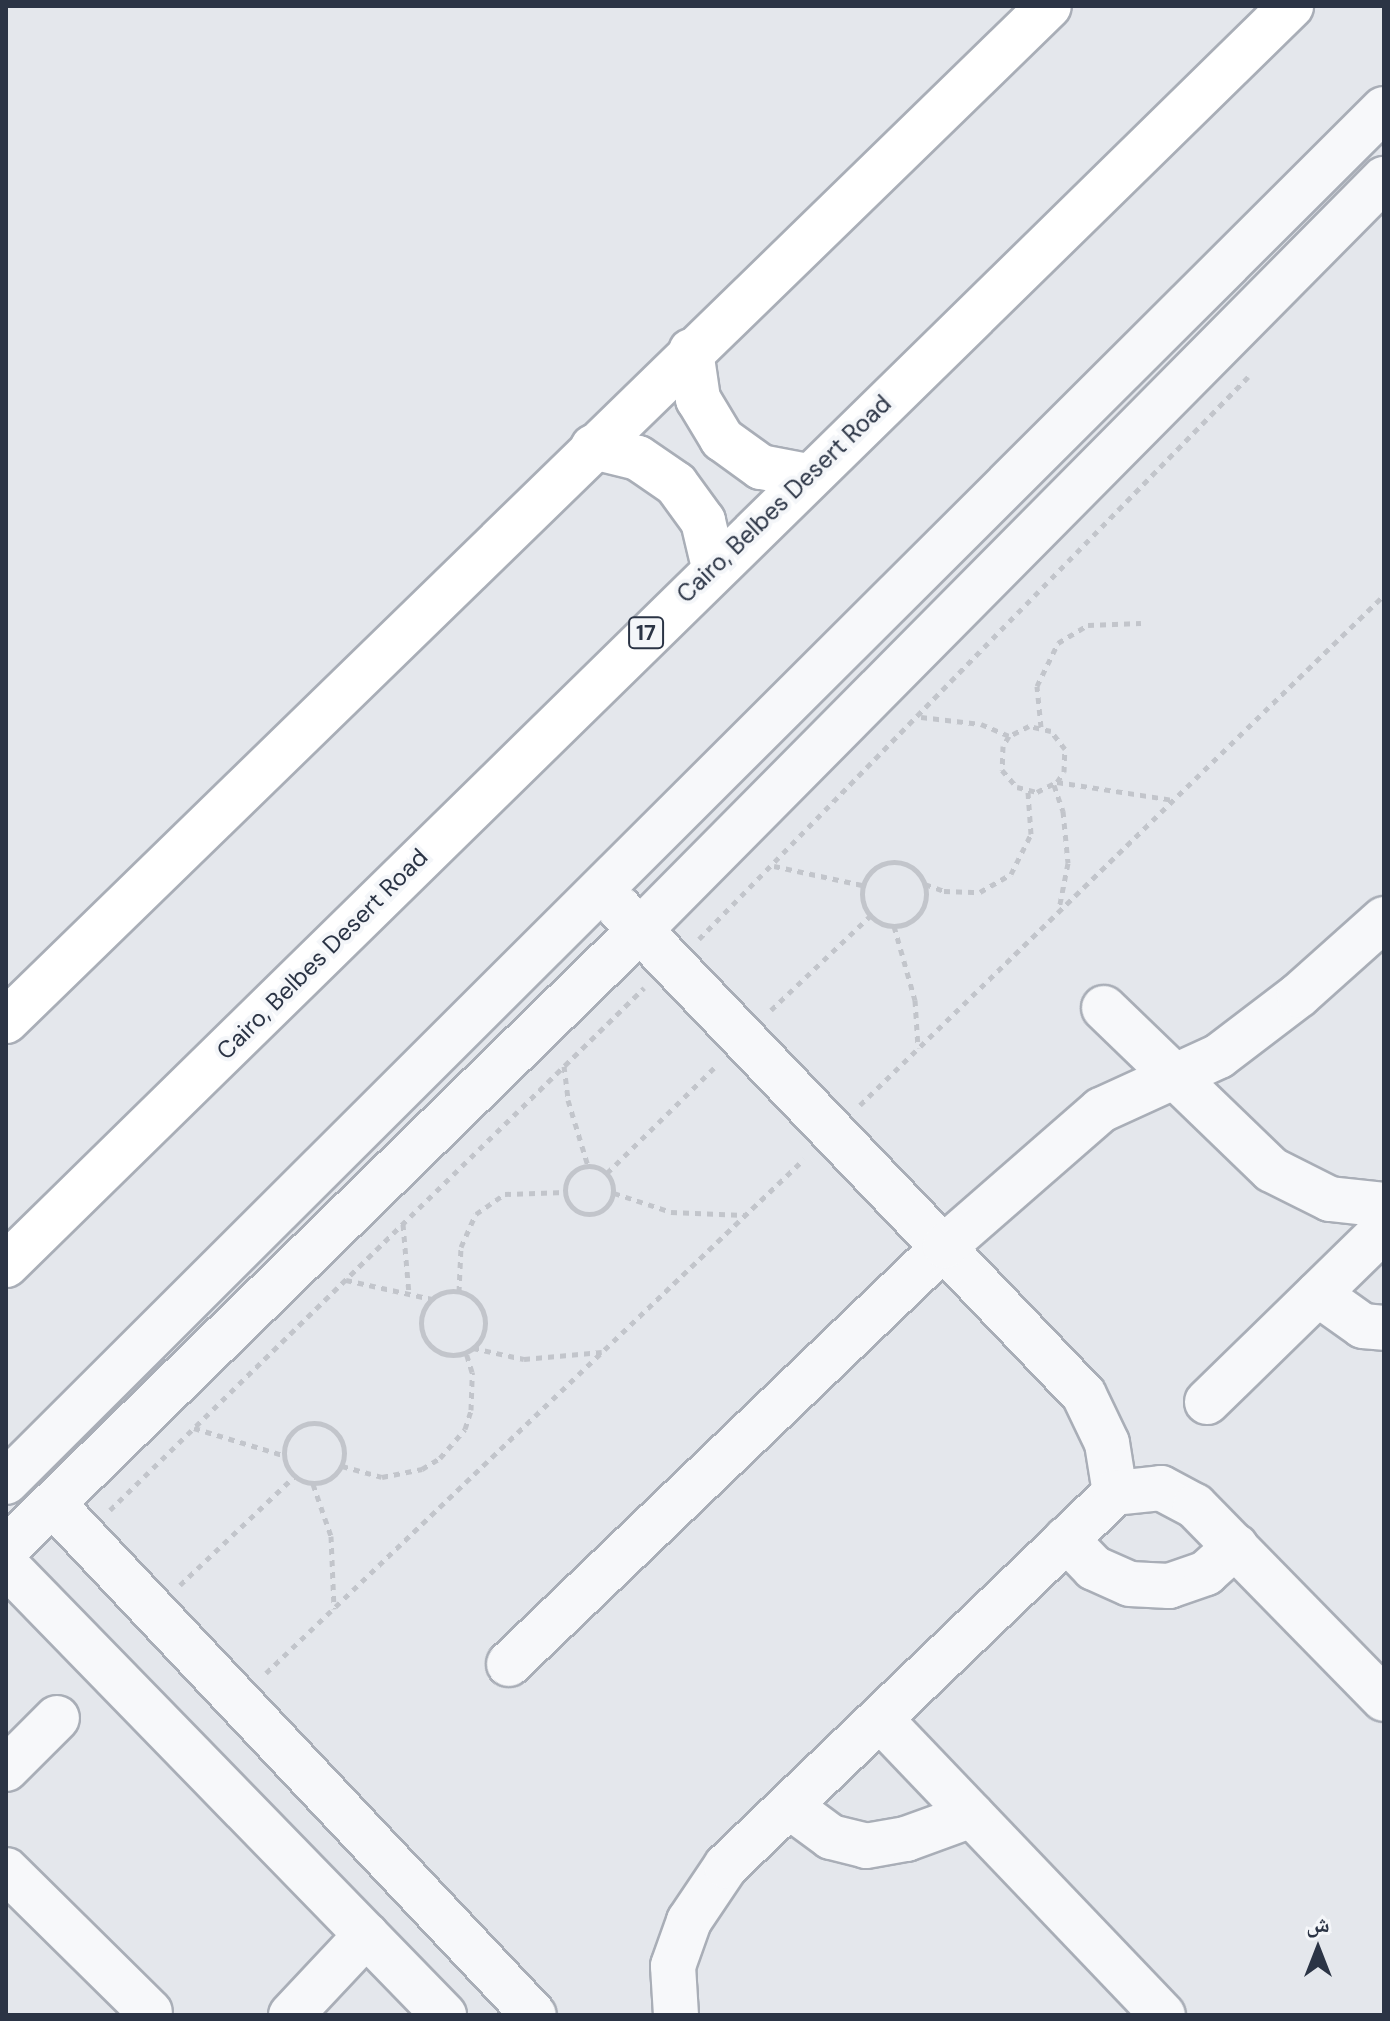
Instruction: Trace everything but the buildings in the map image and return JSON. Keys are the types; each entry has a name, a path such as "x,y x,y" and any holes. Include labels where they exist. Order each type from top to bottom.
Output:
{"highway":[{"path":"6,1021 691,351 1049,6"},
{"name":"Cairo, Belbes Desert Road","path":"6,1265 714,567 1291,6"},
{"path":"691,351 698,399 722,439 761,467 808,476"},
{"path":"593,447 638,458 676,484 703,521 714,567"}],"street":[{"path":"6,1482 603,892 1384,109"},
{"path":"6,1549 88,1512 641,929 1384,179"},
{"path":"603,892 945,1246 1084,1395 1107,1443 1115,1493"},
{"path":"509,1664 945,1246 1101,1110 1219,1056 1299,995 1384,919"},
{"path":"1104,1008 1272,1170 1330,1199 1384,1205"},
{"path":"1207,1402 1384,1229"},
{"path":"1318,1294 1363,1326 1384,1328"},
{"path":"676,2015 673,1966 689,1921 726,1866 1115,1493 1145,1487 1179,1495 1236,1546 1384,1699"},
{"path":"88,1512 534,2015"},
{"path":"1066,1539 1094,1568 1130,1584 1169,1586 1206,1573 1236,1546"},
{"path":"6,1565 444,2015"},
{"path":"6,1769 57,1718"},
{"path":"881,1720 1163,2015"},
{"path":"789,1806 831,1837 866,1846 906,1839 972,1815"},
{"path":"6,1870 150,2012"},
{"path":"316,2006 366,1935"}],"path":[{"path":"88,1512 194,1428 564,1066 774,866 1252,373"},
{"path":"256,1664 267,1675 1384,595"},
{"path":"1041,727 1037,686 1058,643 1088,625 1141,623"},
{"path":"920,717 981,724 1009,736"},
{"path":"1058,911 1068,851 1056,784 1064,772 1065,749 1051,731 1041,727 1018,729 1009,736 1000,757 1002,770 1008,780 1028,792 1056,784 1173,800"},
{"path":"925,884 923,908 906,924 894,926 870,916 864,907 862,885 876,866 887,862 910,866 925,884 944,891 980,892 1011,874 1031,834 1028,792"},
{"path":"774,866 862,885"},
{"path":"771,1010 870,916"},
{"path":"894,926 915,1000 918,1048"},
{"path":"607,1173 718,1064"},
{"path":"564,1066 568,1100 588,1166"},
{"path":"588,1166 607,1173"},
{"path":"588,1166 569,1177 565,1192 572,1207 592,1214 602,1211 614,1193"},
{"path":"607,1173 614,1193"},
{"path":"459,1292 461,1247 476,1214 505,1194 565,1192"},
{"path":"614,1193 671,1212 745,1215"},
{"path":"403,1224 409,1294"},
{"path":"346,1280 433,1299 459,1292 477,1302 485,1321 473,1348 466,1352 444,1354 426,1340 422,1318 433,1299"},
{"path":"473,1348 537,1360 603,1352"},
{"path":"342,1466 361,1475 392,1477 440,1458 465,1429 471,1410 472,1372 466,1352"},
{"path":"194,1428 283,1455 294,1477 313,1484 325,1482 342,1466 344,1445 339,1435 320,1424 298,1427 283,1455"},
{"path":"179,1586 294,1477"},
{"path":"313,1484 331,1536 334,1610"},
{"path":"169,1576 190,1597"}]}
